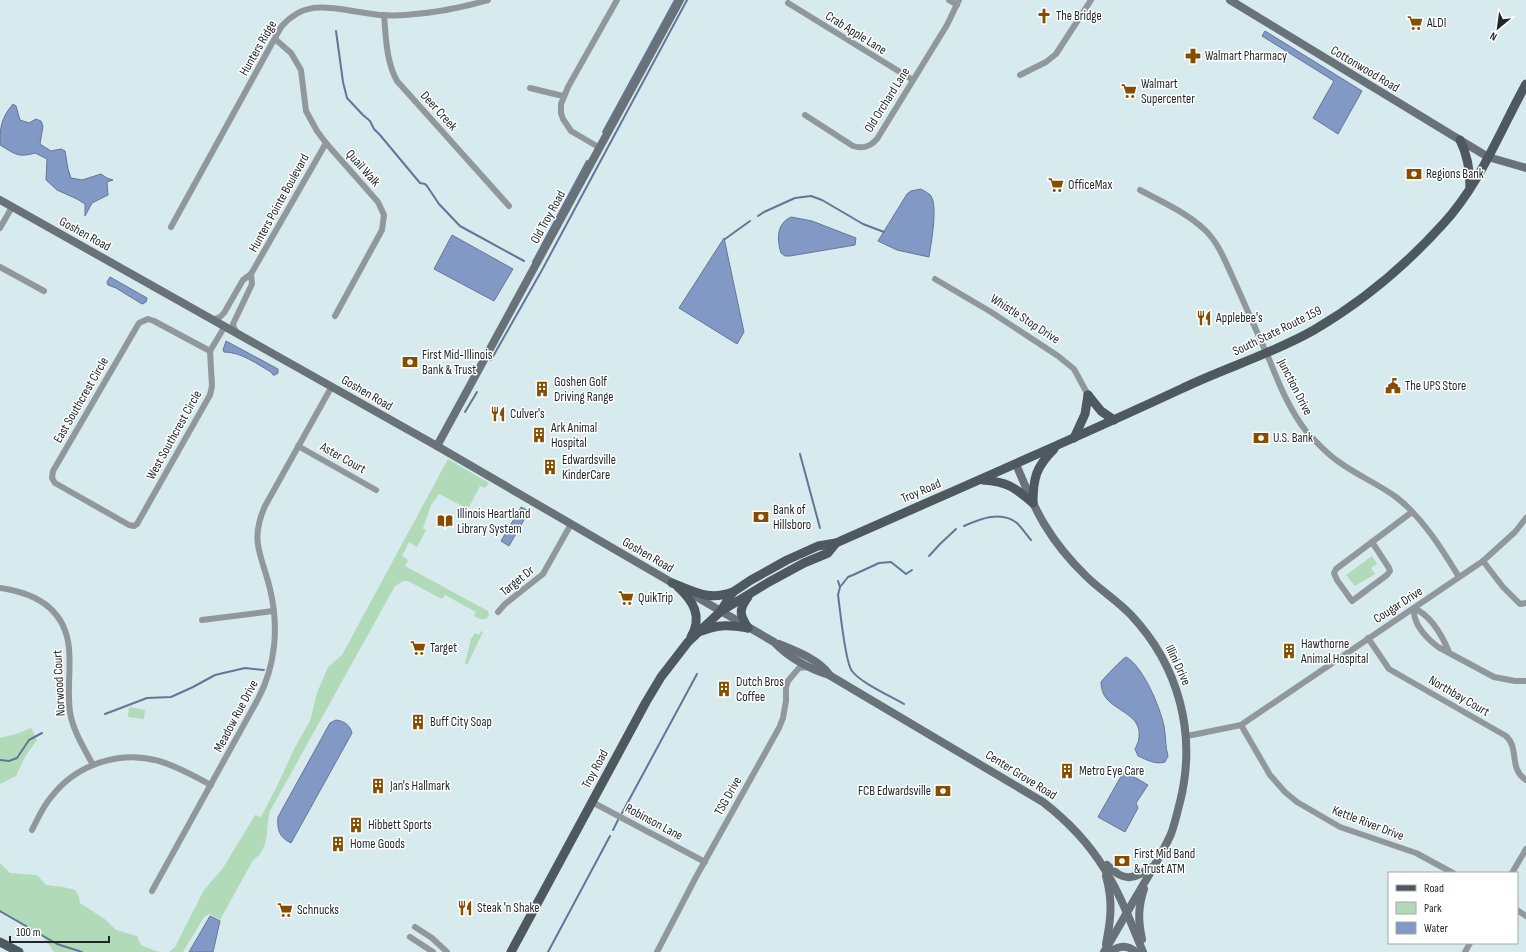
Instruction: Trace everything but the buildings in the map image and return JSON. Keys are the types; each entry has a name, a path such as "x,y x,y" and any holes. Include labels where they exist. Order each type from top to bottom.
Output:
{"main road":[{"name":"South State Route 159","path":"1016,464 1190,384 1266,352 1313,330 1342,312 1383,282 1418,250 1444,223 1460,203 1488,157 1526,84"},
{"path":"1460,140 1469,164 1470,188"},
{"path":"1074,438 1085,414 1088,395"},
{"name":"Whistle Stop Drive","path":"1088,395 1101,411 1114,420"},
{"path":"1032,503 1036,473 1048,456 1059,445"},
{"name":"Troy Road","path":"720,612 733,592 787,560 818,546 836,543 1016,464"},
{"path":"981,479 1004,482 1011,485 1032,503"},
{"name":"Troy Road","path":"511,952 661,677 689,640 720,612 804,563 828,553 836,543"},
{"path":"675,585 710,596 719,596 733,592"},
{"path":"675,585 693,602 695,608 696,622 693,634 689,640"},
{"path":"748,628 742,618 741,610 742,605 751,593"},
{"path":"697,633 716,626 725,625 748,628"},
{"path":"0,942 19,952"}],"street":[{"name":"Hunters Ridge","path":"171,227 287,20 300,11 309,8 329,6 384,15 454,9 488,0"},
{"path":"600,148 571,131 566,126 561,113 563,96 617,0"},
{"name":"Old Troy Road","path":"437,446 680,0"},
{"path":"950,0 958,2"},
{"path":"1020,74 1046,62 1056,54 1091,0"},
{"name":"Cottonwood Road","path":"1230,0 1488,157 1526,168"},
{"name":"Crab Apple Lane","path":"788,2 913,80"},
{"name":"Old Orchard Lane","path":"805,115 853,146 861,148 867,147 877,139 947,24 958,2"},
{"name":"Deer Creek","path":"384,15 389,55 393,74 397,81 509,206"},
{"name":"Quail Walk","path":"275,39 291,53 297,61 302,75 306,111 317,131 326,143 374,195 384,215 382,230 335,316"},
{"path":"530,88 563,96"},
{"name":"Hunters Pointe Boulevard","path":"213,320 220,317 224,313 243,280 252,274 326,143"},
{"name":"Junction Drive","path":"1140,190 1189,218 1206,231 1215,242 1245,304 1279,384 1296,416 1319,444 1339,463 1382,487 1412,512 1441,549 1459,577"},
{"name":"Goshen Road","path":"0,200 437,446 720,612"},
{"path":"0,228 12,207"},
{"path":"0,267 44,291"},
{"name":"Hunters Pointe Boulevard","path":"238,333 233,324 252,284 252,274"},
{"name":"Whistle Stop Drive","path":"935,279 992,312 1074,368 1088,395"},
{"name":"East Southcrest Circle","path":"132,526 55,483 52,478 53,471 139,322 148,319 154,321 210,351"},
{"path":"210,351 225,326"},
{"name":"West Southcrest Circle","path":"132,526 139,522 210,395 212,386 210,351"},
{"name":"Meadow Rue Drive","path":"152,891 267,680 272,662 275,641 270,590 257,544 257,528 265,506 332,386"},
{"name":"Aster Court","path":"298,446 376,490"},
{"name":"Illini Drive","path":"1016,464 1032,503 1048,531 1068,558 1087,577 1119,602 1152,640 1165,661 1177,691 1187,736 1184,788 1171,833 1155,865 1104,952"},
{"path":"1372,542 1390,571 1387,575 1352,601 1336,580 1334,573 1336,569 1372,542 1412,512"},
{"name":"Cougar Drive","path":"1187,736 1241,725 1483,561 1510,537 1526,518"},
{"name":"Target Dr","path":"498,612 505,604 544,574 571,524"},
{"path":"1483,561 1507,592 1520,604 1526,603"},
{"name":"Norwood Court","path":"0,588 16,590 36,598 53,612 62,624 68,639 70,706 72,722 75,732 93,765"},
{"path":"1449,652 1444,641 1431,622 1423,613 1414,608 1414,618 1430,641 1438,647 1494,677 1515,681 1526,681"},
{"path":"202,620 273,611"},
{"name":"Center Grove Road","path":"720,612 774,642 790,648 811,660 825,669 829,675"},
{"name":"Northbay Court","path":"1368,638 1389,669 1506,736 1512,745 1516,767 1522,777 1526,780"},
{"name":"Center Grove Road","path":"774,642 782,651 818,671 829,675 1044,802 1075,829 1102,862 1117,889 1144,952"},
{"name":"TSG Drive","path":"657,952 783,718 788,681 799,668 806,666 818,671"},
{"name":"Kettle River Drive","path":"1241,725 1270,775 1285,792 1297,802 1340,827 1416,853 1451,872"},
{"path":"32,830 44,805 52,795 73,776 93,765 123,758 147,758 175,766 211,785"},
{"name":"Robinson Lane","path":"592,802 705,862"},
{"path":"1513,872 1526,849"},
{"path":"1097,855 1115,873 1127,878 1138,875 1155,865"},
{"path":"1102,862 1111,900 1111,915 1104,952"},
{"path":"1144,952 1138,918 1139,906 1146,882 1155,865"},
{"path":"415,927 432,938 447,952"},
{"path":"410,937 432,952"},
{"path":"1109,952 1118,947 1124,946 1136,952"}],"green space":[{"path":"448,459 489,483 485,488 480,486 469,507 467,506 466,508 439,494 431,505 423,528 426,530 417,547 409,542 402,556 408,560 405,566 488,611 489,616 486,619 480,619 474,616 476,612 445,595 442,599 408,581 403,581 395,586 270,811 267,836 264,846 252,862 220,920 209,914 204,917 183,952 169,952 175,947 204,890 223,868 255,815 261,817 295,747 310,721 317,693 328,667 342,655"},
{"path":"1372,556 1377,564 1371,568 1375,574 1355,586 1346,575"},
{"path":"481,631 483,632 467,665 465,663 471,639 475,633 479,635"},
{"path":"129,707 145,710 144,719 128,717"},
{"path":"31,728 37,740 26,755 16,776 0,784 0,738"},
{"path":"0,863 10,873 37,875 46,885 75,890 79,897 80,903 106,920 116,930 137,936 141,945 162,952 54,952 43,937 0,910"}],"water":[{"path":"1265,31 1362,91 1338,134 1313,118 1334,81 1262,36"},
{"path":"13,104 16,106 20,120 29,123 36,119 41,121 43,126 40,144 51,151 61,149 65,151 71,178 82,180 101,174 113,180 107,182 108,195 92,203 85,216 85,204 57,190 46,180 47,159 35,153 20,155 9,151 0,145 2,123"},
{"path":"921,189 931,196 934,208 929,257 897,250 878,241 907,194 911,191"},
{"path":"791,217 812,221 856,238 855,245 785,256 781,253 778,238 780,228 786,220"},
{"path":"452,235 513,269 494,301 434,269"},
{"path":"724,238 744,332 737,344 679,308"},
{"path":"110,277 147,298 146,302 142,304 116,288 108,285 107,282"},
{"path":"226,341 278,369 278,373 273,375 271,372 249,359 237,354 224,352 223,350"},
{"path":"521,507 529,511 509,546 501,541"},
{"path":"1126,657 1139,669 1159,708 1164,726 1168,756 1165,762 1155,762 1138,756 1135,749 1139,737 1139,729 1136,723 1126,713 1108,700 1101,687 1101,682"},
{"path":"336,720 342,721 346,724 352,733 291,843 281,836 278,826 278,817 330,723"},
{"path":"1124,771 1148,785 1136,803 1138,808 1125,832 1098,817"},
{"path":"210,916 220,921 213,952 189,952"}],"waterway":[{"path":"603,132 675,0"},
{"path":"491,360 542,270 687,0"},
{"path":"336,31 343,82 347,98 370,121 374,129 420,183 427,186 439,204 460,226 524,261"},
{"path":"533,262 587,161"},
{"path":"758,216 795,198 811,196 822,200 863,224 884,232"},
{"path":"725,239 750,221"},
{"path":"465,412 477,392"},
{"path":"800,454 820,528"},
{"path":"964,526 990,517 1004,517 1017,523 1031,540"},
{"path":"929,556 956,529"},
{"path":"840,587 848,577 879,563 891,562 906,574 912,570"},
{"path":"838,581 840,587 838,595 843,635 849,666 856,676 869,685 904,704"},
{"path":"105,714 147,698 171,697 215,675 245,668 264,670"},
{"path":"622,813 697,674"},
{"path":"0,760 9,761 17,758 29,740 42,733"},
{"path":"613,830 618,820"},
{"path":"548,952 610,836"},
{"path":"0,911 57,944 82,952"}],"place":[{"name":"The Bridge","path":"1044,16"},
{"name":"ALDI","path":"1415,23"},
{"name":"Walmart Pharmacy","path":"1193,56"},
{"name":"Walmart Supercenter","path":"1129,91"},
{"name":"Regions Bank","path":"1414,174"},
{"name":"OfficeMax","path":"1056,185"},
{"name":"Applebee's","path":"1204,318"},
{"name":"First Mid-Illinois Bank & Trust","path":"410,362"},
{"name":"The UPS Store","path":"1393,386"},
{"name":"Goshen Golf Driving Range","path":"542,389"},
{"name":"Culver's","path":"498,414"},
{"name":"Ark Animal Hospital","path":"539,435"},
{"name":"U.S. Bank","path":"1261,438"},
{"name":"Edwardsville KinderCare","path":"550,467"},
{"name":"Bank of Hillsboro","path":"761,517"},
{"name":"Illinois Heartland Library System","path":"445,521"},
{"name":"QuikTrip","path":"626,598"},
{"name":"Target","path":"418,648"},
{"name":"Hawthorne Animal Hospital","path":"1289,651"},
{"name":"Dutch Bros Coffee","path":"724,689"},
{"name":"Buff City Soap","path":"418,722"},
{"name":"Metro Eye Care","path":"1067,771"},
{"name":"Jan's Hallmark","path":"378,786"},
{"name":"FCB Edwardsville","path":"943,791"},
{"name":"Hibbett Sports","path":"356,825"},
{"name":"Home Goods","path":"338,844"},
{"name":"First Mid Band & Trust ATM","path":"1122,861"},
{"name":"Steak 'n Shake","path":"465,908"},
{"name":"Schnucks","path":"285,910"}]}
